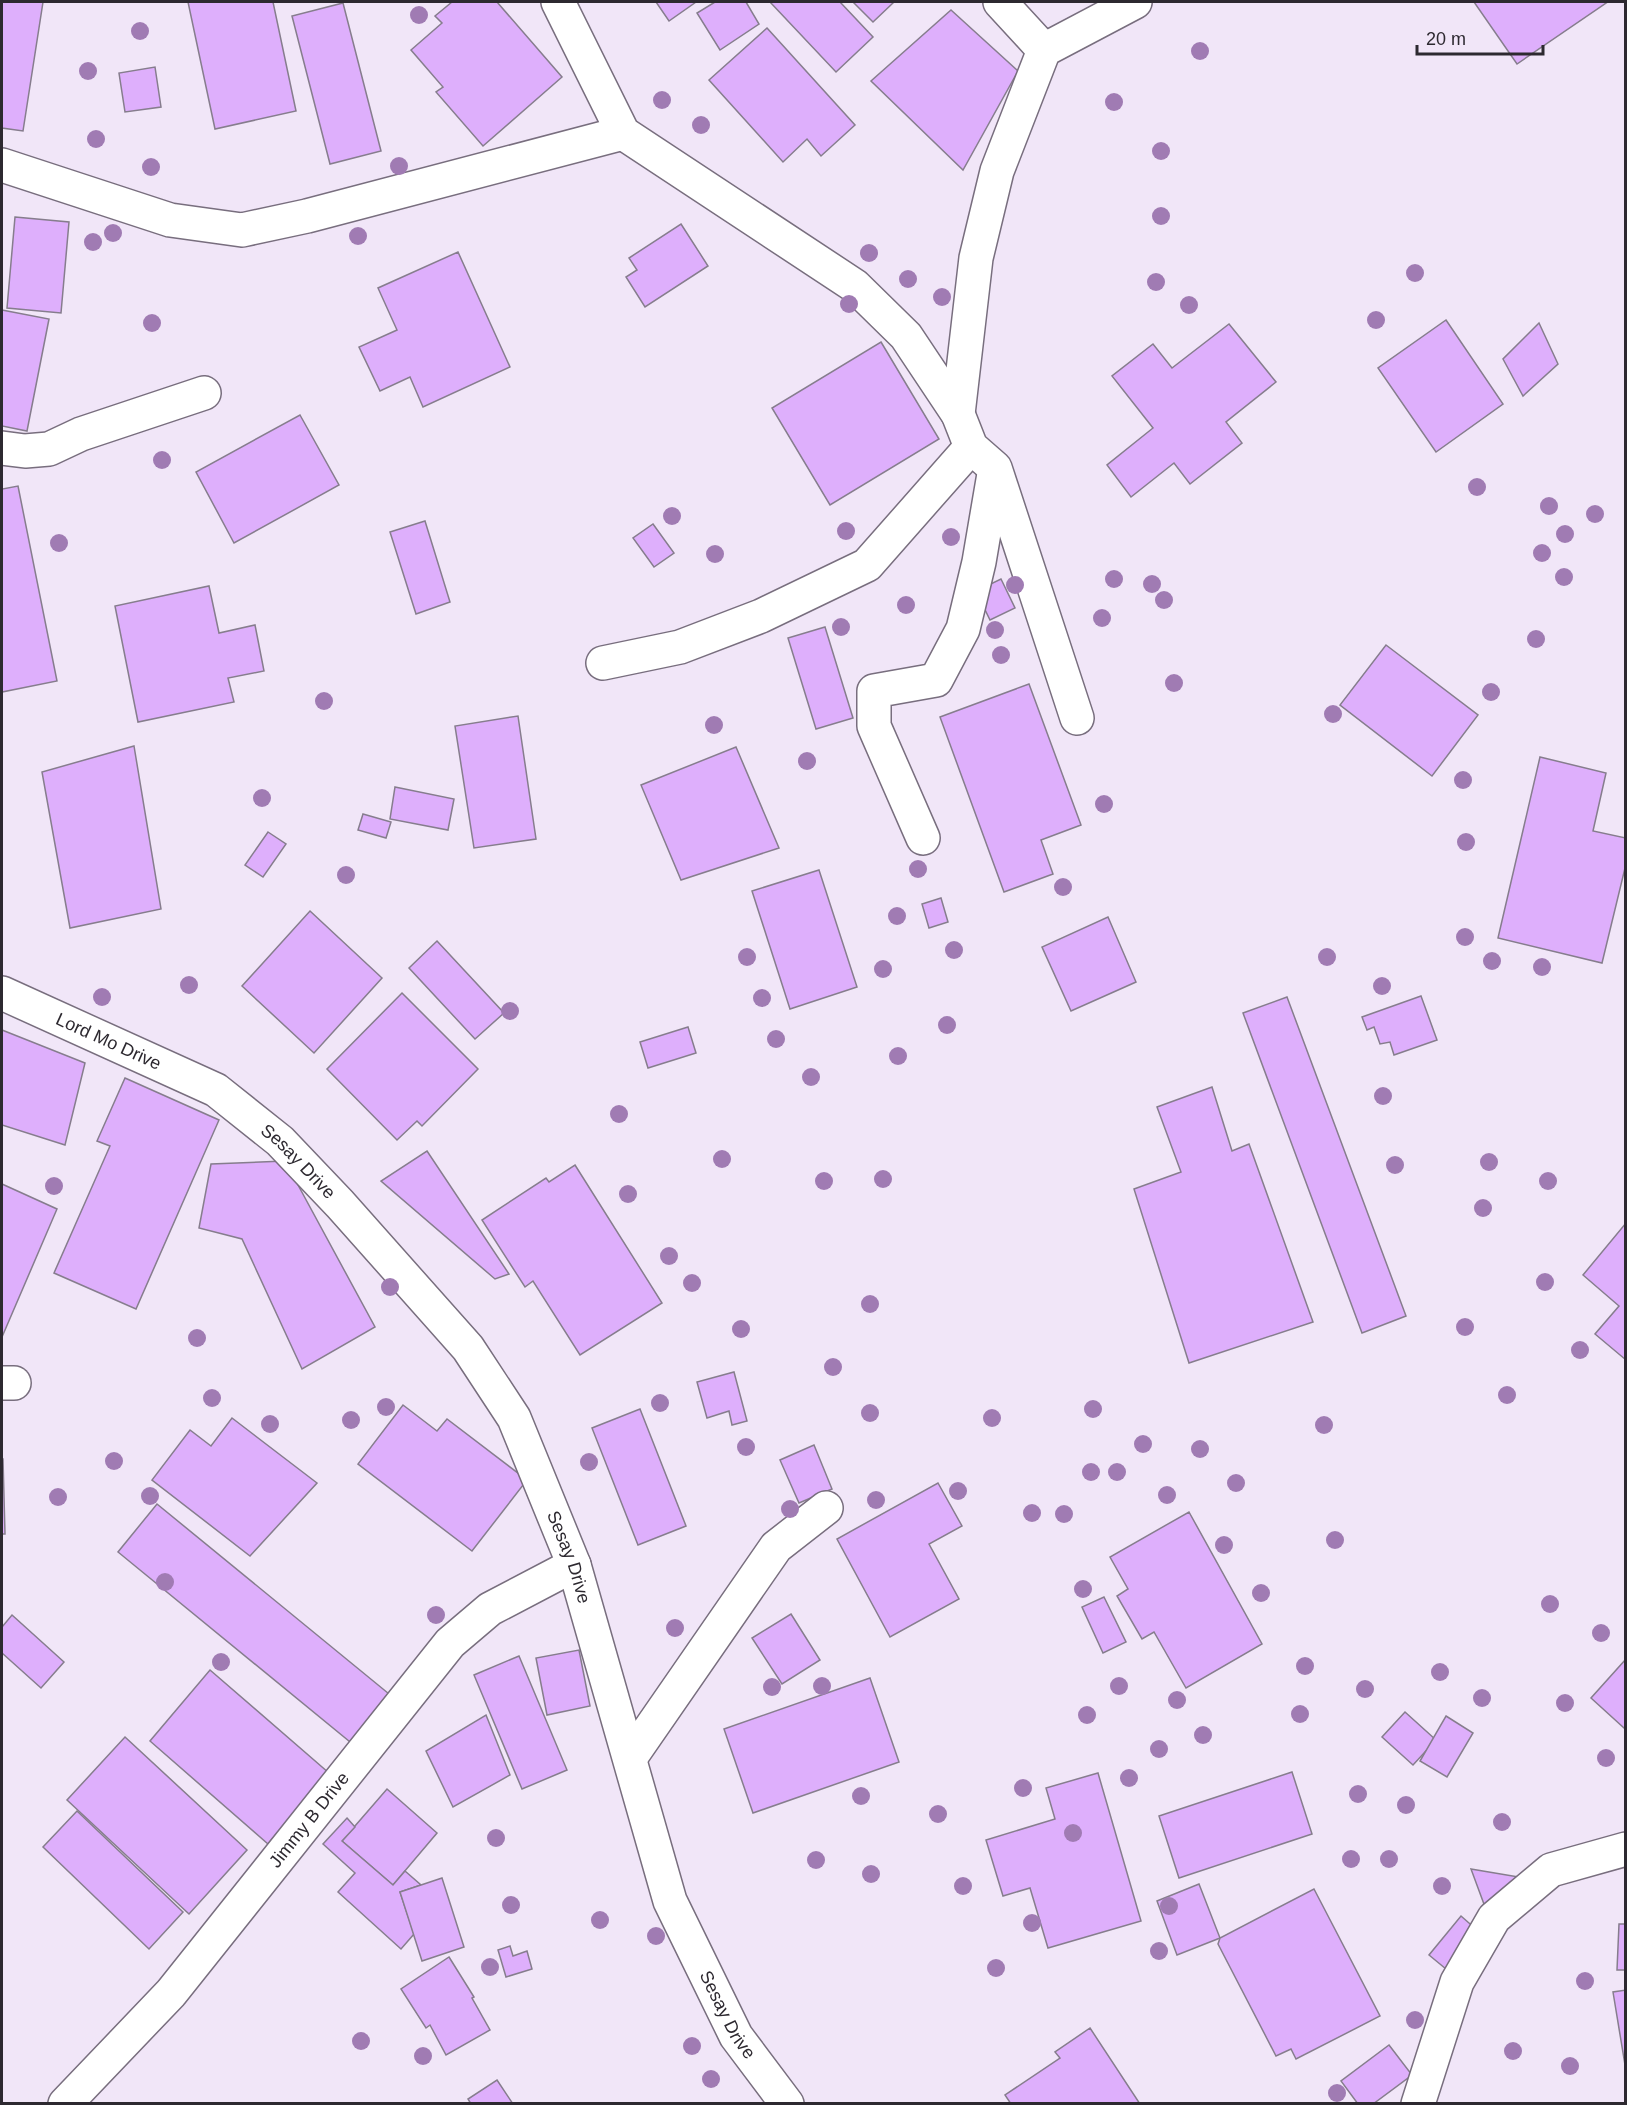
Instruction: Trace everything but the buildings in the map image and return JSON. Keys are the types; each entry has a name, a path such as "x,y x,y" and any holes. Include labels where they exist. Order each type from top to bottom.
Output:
{"street":[{"path":"558,2 623,133 855,286 906,336 958,414 971,447 995,468 1077,718"},
{"path":"1000,2 1044,50"},
{"path":"958,414 976,258 997,171 1044,50 1135,2"},
{"path":"2,165 170,220 242,230 307,216 623,133"},
{"path":"2,448 25,451 49,449 81,434 204,393"},
{"path":"603,663 680,647 761,616 867,565 971,447"},
{"path":"923,838 874,726 874,691 936,680 963,630 979,562 995,468"},
{"name":"Lord Mo Drive","path":"2,993 216,1090"},
{"name":"Sesay Drive","path":"216,1090 280,1141 340,1204 468,1348 514,1418 574,1565 670,1900 736,2036 787,2103"},
{"path":"630,1758 776,1547 826,1508"},
{"name":"Jimmy B Drive","path":"65,2103 171,1993 450,1643 490,1609 574,1565"},
{"path":"1418,2103 1457,1982 1494,1918 1551,1870 1626,1849"}]}
